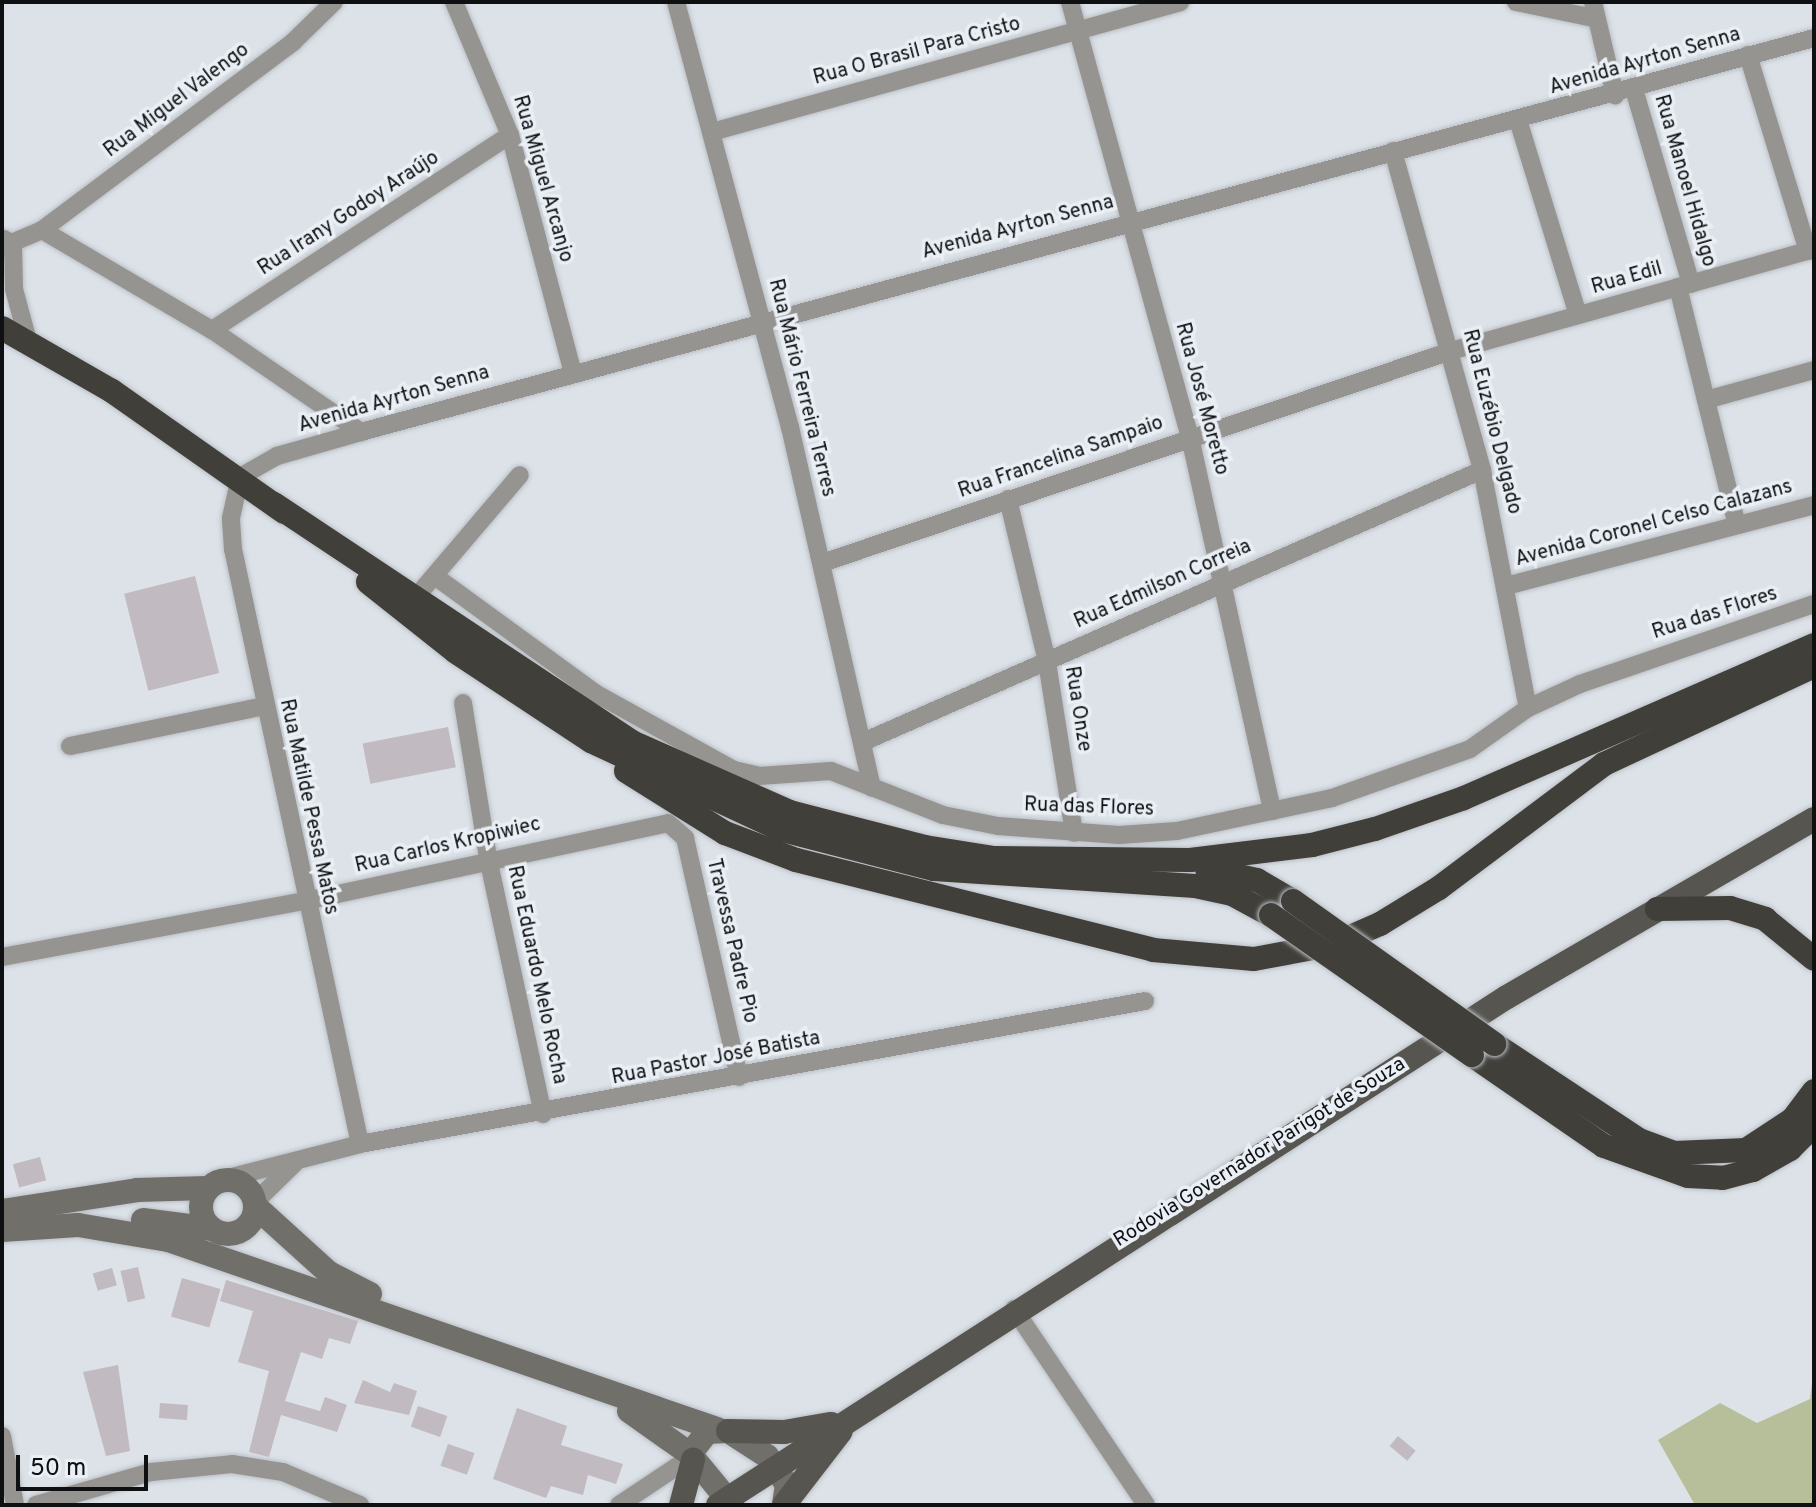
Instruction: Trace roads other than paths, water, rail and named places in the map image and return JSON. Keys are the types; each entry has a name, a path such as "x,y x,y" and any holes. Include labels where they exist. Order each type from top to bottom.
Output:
{"highway":[{"path":"2,328 28,341 240,477 456,652 591,741 672,804 796,860 1153,950 1254,959 1334,944 1380,924 1439,888 1604,764 1814,666"},
{"path":"274,504 632,742 746,796 925,847 1057,863 1233,871 1293,901 1604,1146 1688,1176 1723,1178 1753,1170 1790,1149 1814,1125"},
{"path":"1057,863 1250,854 1375,829 1464,798 1814,645"},
{"path":"591,741 782,830 875,857 1009,878 1195,886 1232,894 1271,915 1483,1050 1639,1140 1674,1153 1746,1150 1793,1119 1814,1091"},
{"path":"1657,909 1730,908 1765,919 1814,959"}],"main road":[{"name":"Rodovia Governador Parigot de Souza","path":"725,1503 1014,1309 1507,997 1814,819"},
{"path":"722,1430 811,1430 849,1419"},
{"path":"784,1505 849,1419"},
{"path":"681,1505 691,1457"}],"street":[{"name":"Rua Miguel Valengo","path":"6,243 42,230 305,32 334,2"},
{"name":"Rua Miguel Arcanjo","path":"454,2 510,135 573,373"},
{"name":"Rua Mário Ferreira Terres","path":"676,2 762,321 822,563 872,788"},
{"name":"Rua José Moretto","path":"1070,2 1190,437 1225,581 1272,811"},
{"name":"Rua O Brasil Para Cristo","path":"712,132 1180,2"},
{"path":"1516,2 1594,10 1615,95"},
{"name":"Avenida Ayrton Senna","path":"240,477 277,456 361,432 1129,220 1615,95 1814,38"},
{"path":"1748,55 1811,250"},
{"name":"Rua Manoel Hidalgo","path":"1634,89 1684,286 1706,400 1737,525"},
{"path":"1518,120 1578,315"},
{"name":"Rua Irany Godoy Araújo","path":"212,330 510,135"},
{"name":"Rua Euzébio Delgado","path":"1393,151 1482,470 1528,708"},
{"path":"42,230 212,330 361,432"},
{"path":"6,243 28,341"},
{"name":"Rua Edil","path":"1451,351 1811,250"},
{"name":"Rua Francelina Sampaio","path":"822,563 1451,351"},
{"path":"1706,400 1814,370"},
{"name":"Rua Edmilson Correia","path":"863,742 1482,470"},
{"path":"416,597 520,475"},
{"name":"Rua Matilde Pessa Matos","path":"240,477 231,518 233,549 305,901 360,1144"},
{"name":"Rua Onze","path":"1008,499 1047,662 1074,833"},
{"name":"Avenida Coronel Celso Calazans","path":"1506,586 1814,505"},
{"name":"Rua das Flores","path":"436,577 595,693 734,770 759,776 831,771 943,815 1074,833 1177,831 1332,798 1470,749 1528,708 1642,661 1814,604"},
{"name":"Rua Eduardo Melo Rocha","path":"463,703 488,858 543,1114"},
{"path":"70,746 265,706"},
{"name":"Rua Carlos Kropiwiec","path":"2,957 305,901 488,858 668,823"},
{"name":"Travessa Padre Pio","path":"668,823 685,838 739,1077"},
{"name":"Rua Pastor José Batista","path":"214,1184 360,1144 543,1114 1145,1001"},
{"name":"Rua Pastor José Batista","path":"255,1204 295,1163"},
{"path":"214,1184 201,1203 220,1240"},
{"path":"2,1211 137,1190 242,1184 255,1204 329,1273 425,1324"},
{"path":"220,1240 247,1226 255,1204"},
{"path":"2,1230 132,1218 220,1240 600,1392 722,1430 777,1466 787,1485 784,1505"},
{"path":"1014,1309 1146,1505"},
{"path":"600,1392 691,1457 725,1503"},
{"path":"619,1505 691,1457 698,1438 722,1430"},
{"path":"2,1436 15,1505"},
{"path":"36,1505 151,1472 232,1464 283,1472 360,1505"}]}
